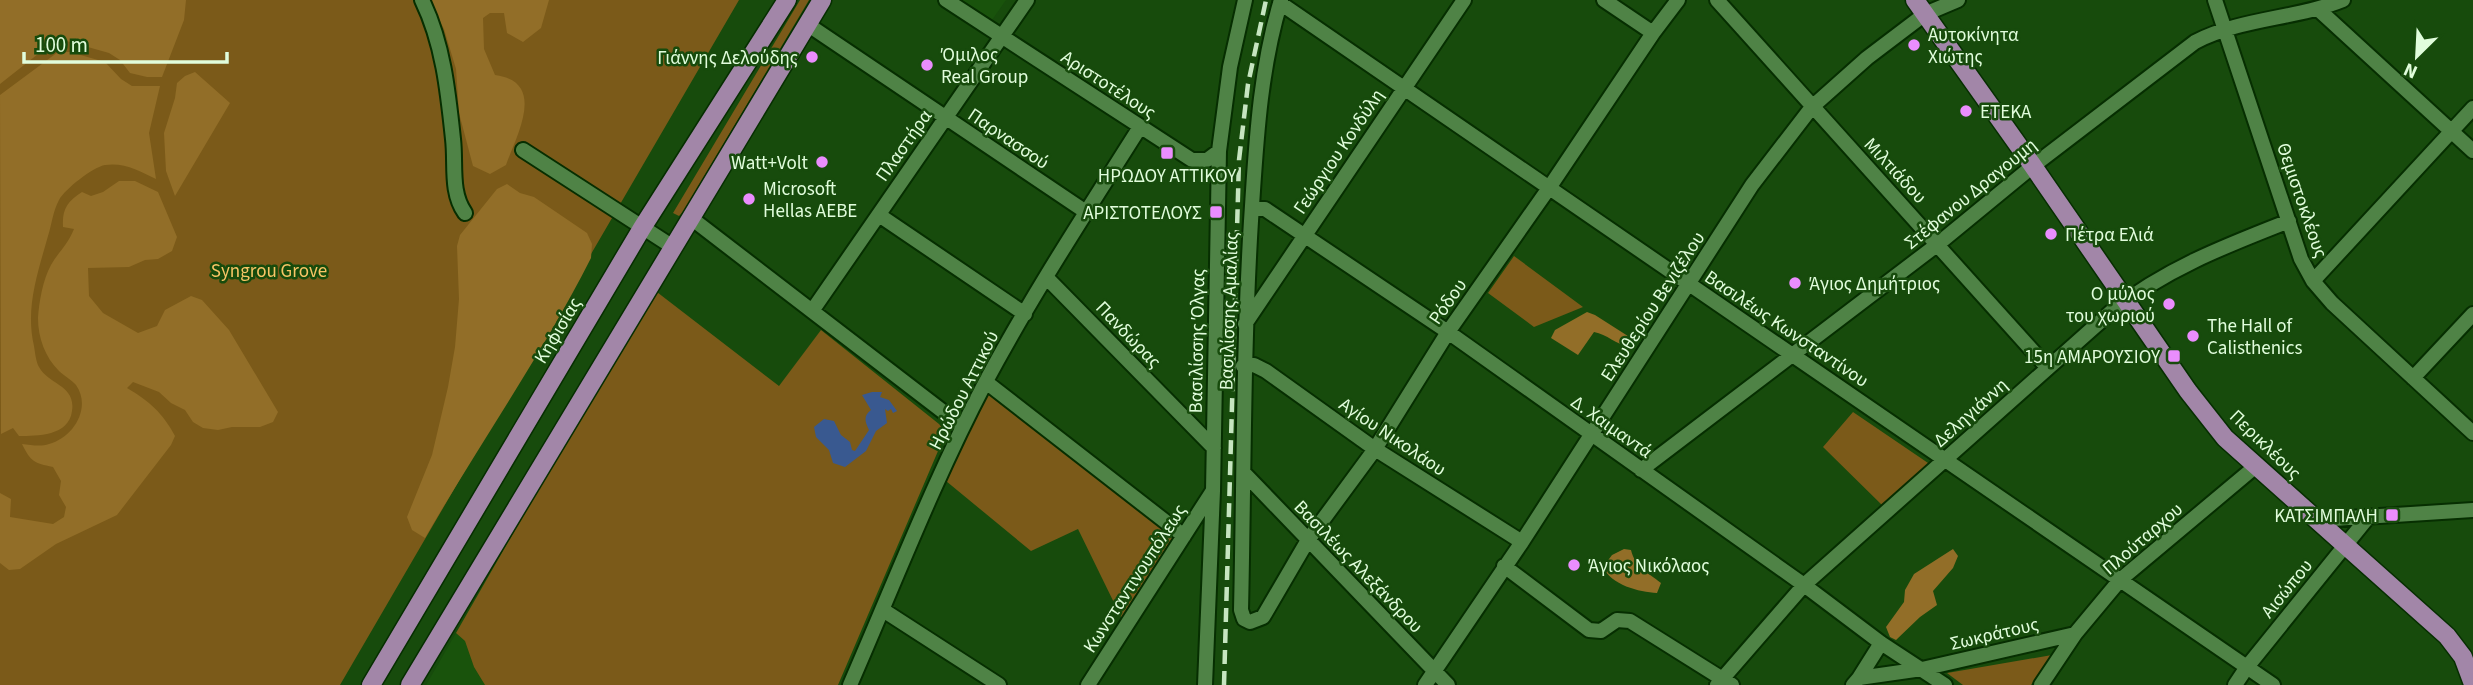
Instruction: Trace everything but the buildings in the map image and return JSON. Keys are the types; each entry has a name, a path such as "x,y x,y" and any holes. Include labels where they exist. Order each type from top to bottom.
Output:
{"main road":[{"name":"Κηφισίας","path":"371,685 642,228 787,0"},
{"path":"410,685 822,0"},
{"name":"Περικλέους","path":"1920,7 2034,166 2188,391 2217,428 2447,636 2467,673"}],"street":[{"path":"422,0 430,15 441,54 455,161 455,193 464,213"},
{"name":"Αριστοτέλους","path":"946,0 1000,38 1192,160 1207,160 1219,151"},
{"name":"Πλαστήρα","path":"812,311 1027,0"},
{"name":"Βασιλίσσης Όλγας","path":"1205,685 1213,491 1219,151 1227,80 1245,0"},
{"name":"Γεώργιου Κονδύλη","path":"1245,324 1464,0"},
{"path":"1604,0 1653,33"},
{"name":"Ρόδου","path":"1250,622 1263,617 1308,540 1375,449 1448,332 1678,0"},
{"name":"Μιλτιάδου","path":"1717,0 2047,367"},
{"name":"Ελευθερίου Βενιζέλου","path":"1424,685 1522,542 1752,185 1812,107 1920,7 1958,0"},
{"name":"Θεμιστοκλέους","path":"2215,0 2301,259 2313,281 2332,303 2473,433"},
{"name":"Στέφανου Δραγουμη","path":"1641,470 1938,244 2195,42 2225,29 2319,10 2343,0"},
{"name":"Βασιλέως Κωνσταντίνου","path":"1280,2 2273,685"},
{"name":"Βασιλίσσης Αμαλίας","path":"1250,622 1244,619 1241,610 1245,324 1256,138 1272,34 1280,2"},
{"path":"2319,10 2473,151"},
{"name":"Παρνασσού","path":"807,24 1086,212"},
{"path":"2313,281 2473,108"},
{"name":"Ηρώδου Αττικού","path":"850,685 963,427 986,382 1046,277 1140,127"},
{"path":"523,150 673,247"},
{"name":"Δ. Χαιμαντά","path":"1252,209 1265,209 1305,234 1448,332 1804,585 1881,643 1945,685"},
{"path":"879,215 1025,314"},
{"path":"691,218 963,427"},
{"name":"Δεληγιάννη","path":"1724,683 1804,585 2047,367 2126,300 2204,254 2288,221"},
{"name":"Πανδώρας","path":"1046,277 1214,448"},
{"path":"2413,378 2473,314"},
{"name":"Αγίου Νικολάου","path":"1243,366 1254,365 1266,371 1375,449 1522,542"},
{"path":"986,382 1184,536"},
{"name":"Πλούταρχου","path":"2041,685 2075,634 2120,580 2256,466"},
{"name":"Βασιλέως Αλεξάνδρου","path":"1244,473 1448,685"},
{"name":"Κωνσταντινουπόλεως","path":"1088,685 1213,491"},
{"path":"2317,520 2473,510"},
{"name":"Αισώπου","path":"2235,685 2369,516"},
{"path":"1504,566 1589,630 1601,631 1617,620 1630,621 1724,683"},
{"path":"883,610 999,685"},
{"name":"Σωκράτους","path":"1856,681 1922,669 2075,634"},
{"path":"1856,681 1881,643"}],"shaded area":[{"path":"0,0 186,0 184,20 162,77 130,73 120,60 109,53 63,40 52,43 0,84"},
{"path":"429,0 549,0 541,28 523,42 507,33 504,13 490,13 483,18 484,49 495,75 511,80 520,88 524,98 521,125 506,165 490,174 473,166 459,113 456,69 444,29"},
{"path":"961,0 1006,0 992,20"},
{"path":"58,52 70,52 105,62 132,86 160,86 149,133 156,179 125,166 105,165 80,179 59,200 37,277 31,318 39,367 66,390 72,402 72,411 65,425 51,433 19,436 13,428 1,434 0,95"},
{"path":"195,72 230,103 175,196 166,171 164,133 177,83"},
{"path":"119,181 135,181 158,192 177,237 172,251 158,259 145,260 129,267 88,268 89,296 103,313 138,333 157,326 165,310 191,296 202,300 229,330 278,412 273,422 260,427 218,430 203,428 193,422 185,410 171,403 159,392 133,382 127,388 155,408 166,421 175,436 171,445 117,515 56,544 20,569 9,570 0,563 0,493 11,499 10,517 53,524 64,517 66,507 59,495 61,481 53,467 34,461 22,444 36,446 58,441 72,429 81,412 82,403 76,385 54,366 39,333 40,298 48,271 74,229 63,227 63,215 69,203 82,192 91,196 103,192"},
{"path":"507,184 520,193 534,197 587,233 592,244 591,258 552,329 425,538 412,530 407,517 432,455 448,387 459,299 457,246 460,235 497,189"},
{"path":"1587,312 1631,338 1629,346 1594,332 1578,355 1551,338 1555,330"},
{"path":"1624,549 1631,550 1639,565 1661,583 1657,593 1626,586 1612,579 1607,573 1603,567 1612,555"},
{"path":"1953,549 1958,556 1953,568 1933,591 1937,605 1896,640 1890,637 1886,627 1904,602 1905,590 1914,574"},
{"path":"456,633 465,641 474,667 485,685 426,685"}],"green space":[{"name":"Syngrou Grove","path":"0,0 739,0 340,685 0,685"},
{"path":"800,0 809,0 683,212 679,216 673,213"},
{"path":"1514,256 1583,307 1534,327 1488,293"},
{"path":"653,289 779,386 821,330 944,430 944,437 838,685 485,685 474,667 465,641 456,633"},
{"path":"988,387 1178,532 1122,619 1078,529 1031,551 946,481"},
{"path":"1853,412 1931,465 1884,507 1823,447"},
{"path":"2052,655 2031,685 1963,685 1947,673"}],"water":[{"path":"882,392 880,397 889,400 897,411 893,413 891,409 885,409 887,423 876,431 866,451 845,467 833,463 829,450 816,437 814,427 824,419 834,421 841,435 850,442 852,450 855,451 869,430 866,419 871,410 862,395"}],"railway":[{"path":"1224,685 1239,160 1248,84 1266,0"}],"place":[{"name":"Αυτοκίνητα Χιώτης","path":"1914,45"},
{"name":"Γιάννης Δελούδης","path":"812,57"},
{"name":"Όμιλος Real Group","path":"927,65"},
{"name":"ΕΤΕΚΑ","path":"1966,111"},
{"name":"ΗΡΩΔΟΥ ΑΤΤΙΚΟΥ","path":"1167,153"},
{"name":"Watt+Volt","path":"822,162"},
{"name":"Microsoft Hellas AEBE","path":"749,199"},
{"name":"ΑΡΙΣΤΟΤΕΛΟΥΣ","path":"1216,212"},
{"name":"Πέτρα Ελιά","path":"2051,234"},
{"name":"Άγιος Δημήτριος","path":"1795,283"},
{"name":"Ο μύλος του χωριού","path":"2169,304"},
{"name":"The Hall of Calisthenics","path":"2193,336"},
{"name":"15η ΑΜΑΡΟΥΣΙΟΥ","path":"2174,356"},
{"name":"ΚΑΤΣΙΜΠΑΛΗ","path":"2392,515"},
{"name":"Άγιος Νικόλαος","path":"1574,565"}]}
